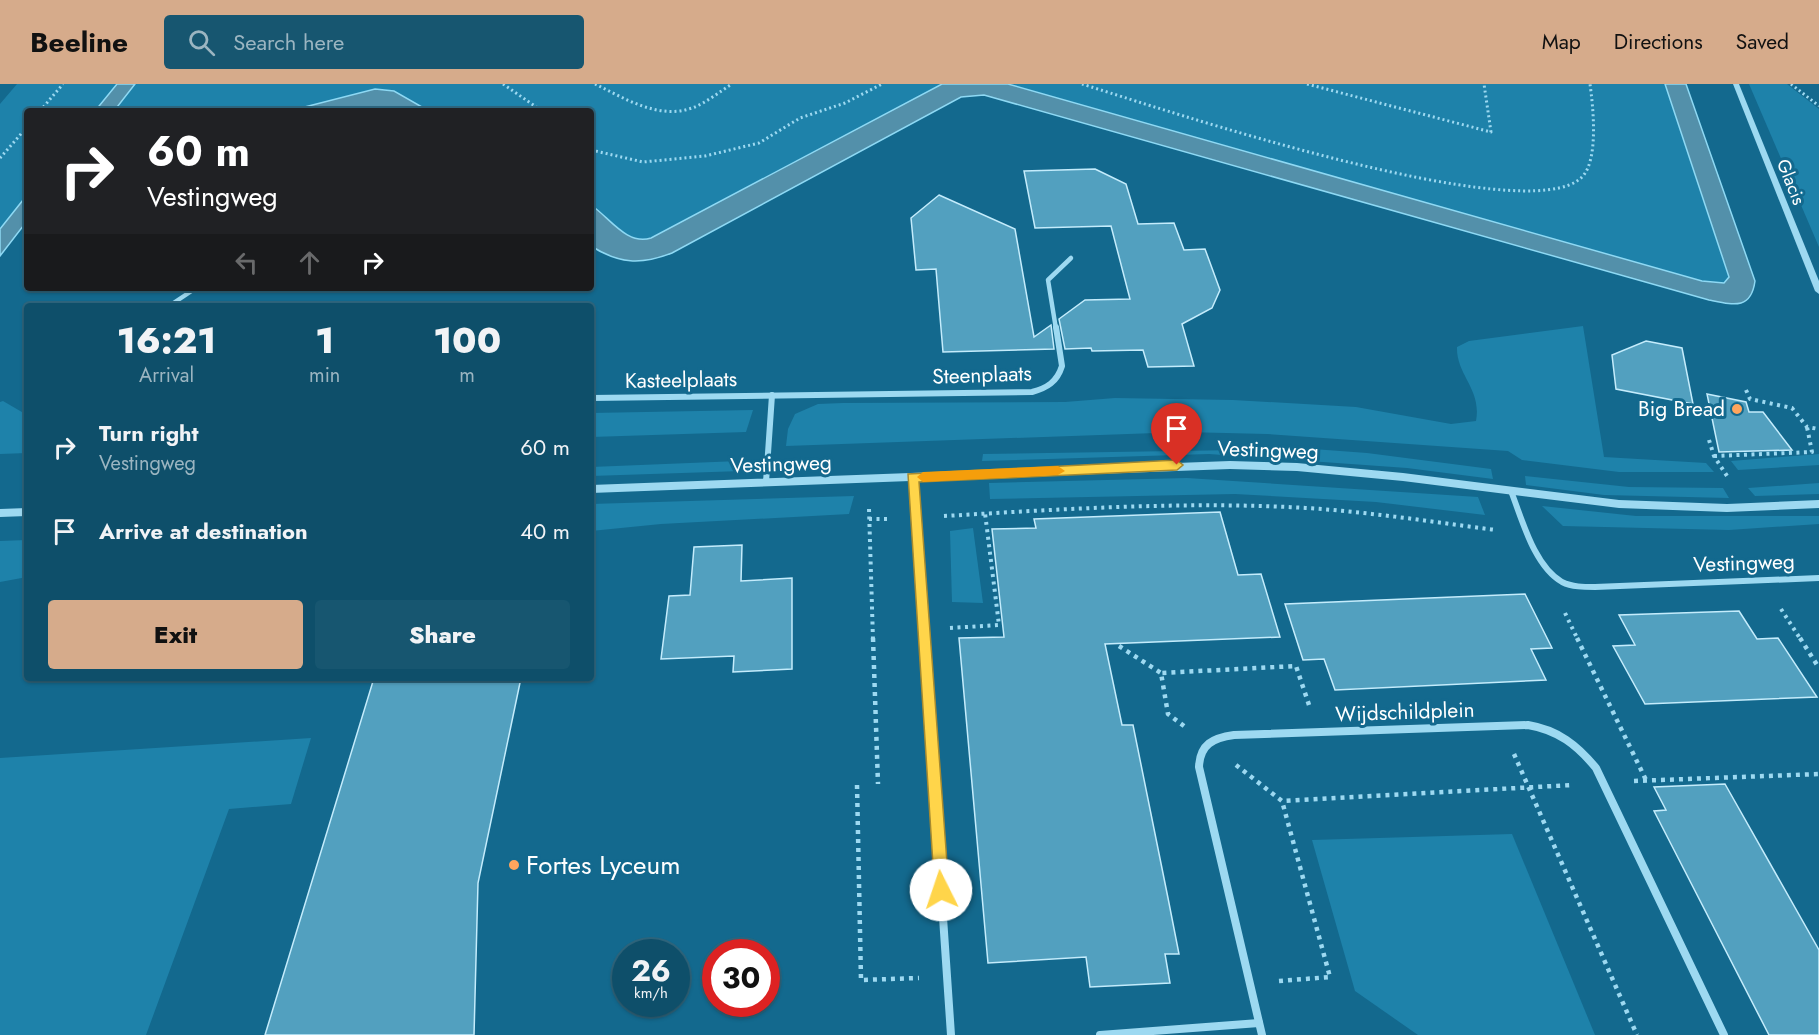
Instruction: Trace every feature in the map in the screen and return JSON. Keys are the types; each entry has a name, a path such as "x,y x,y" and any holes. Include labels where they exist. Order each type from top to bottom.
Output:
{"street":[{"name":"Glacis","path":"1736,84 1819,291"},
{"name":"Steenplaats","path":"772,395 1032,392 1044,389 1060,375 1062,366 1048,280 1071,258"},
{"path":"174,303 192,291"},
{"name":"Kasteelplaats","path":"594,398 772,395"},
{"path":"766,482 772,395"},
{"name":"Vestingweg","path":"594,489 1177,465 1230,465 1297,467 1618,504 1746,507 1819,504"},
{"path":"913,477 951,1035"},
{"path":"1511,491 1552,575 1571,585"},
{"path":"0,513 24,512"},
{"name":"Vestingweg","path":"1571,585 1595,587 1819,578"},
{"name":"Wijdschildplein","path":"1206,742 1219,736 1234,735 1502,726 1538,726 1557,732 1587,756 1602,783 1724,1035"},
{"path":"1206,742 1200,752 1199,766 1262,1035"},
{"path":"1100,1035 1259,1023"}],"path":[{"path":"43,108 63,84"},
{"path":"503,84 538,108"},
{"path":"595,84 651,109 670,113 691,108 732,84"},
{"path":"594,151 643,162 705,156 759,143 800,118 845,103 882,84"},
{"path":"1082,84 1399,176 1467,187 1551,193 1571,186 1583,177 1594,140 1590,84"},
{"path":"1307,84 1491,132 1484,84"},
{"path":"1791,84 1819,106"},
{"path":"0,158 24,130"},
{"path":"1714,456 1812,452 1807,427 1792,408 1750,399 1746,390"},
{"path":"1807,427 1819,429"},
{"path":"1709,440 1714,456 1746,507"},
{"path":"868,479 878,784"},
{"path":"869,519 1128,507 1306,508 1392,516 1530,534"},
{"path":"922,629 999,625 985,513"},
{"path":"1763,581 1819,668"},
{"path":"1571,585 1562,607 1646,780"},
{"path":"1119,646 1161,673 1296,666 1318,732"},
{"path":"1161,673 1168,714 1282,801 1330,977 1250,983"},
{"path":"1502,726 1637,1035"},
{"path":"1282,801 1646,780 1819,774"},
{"path":"857,785 861,980 947,977"}],"shaded area":[{"path":"17,84 117,84 97,108 24,108 24,199 0,229 0,104"},
{"path":"117,84 135,84 116,108 97,108"},
{"path":"135,84 942,84 644,241 630,238 594,208 594,108 424,108 394,91 375,89 301,108 116,108"},
{"path":"942,84 1008,84 1702,281 1724,283 1729,277 1665,84 1686,84 1755,281 1750,297 1745,301 1733,304 1709,300 984,95 961,97 661,257 630,261 611,256 594,248 594,207 626,234 634,238 651,238"},
{"path":"1008,84 1665,84 1729,278 1724,283 1702,281"},
{"path":"1749,84 1787,84 1819,109 1819,247"},
{"path":"375,89 394,91 424,108 301,108"},
{"path":"24,199 24,225 0,256 0,229"},
{"path":"1583,326 1604,457 1706,463 1714,472 1619,472 1522,460 1508,451 1267,434 1184,432 786,446 788,429 795,414 818,404 843,403 1065,402 1115,398 1233,400 1356,407 1451,424 1476,421 1475,400 1460,366 1457,347 1469,341"},
{"path":"3,401 24,413 24,453 0,454 0,402"},
{"path":"753,410 746,432 594,437 594,413"},
{"path":"1313,449 1367,453 1491,469 1493,479 1407,468 1209,454 982,461 983,454"},
{"path":"1819,454 1819,465 1738,470 1731,461"},
{"path":"739,461 742,471 594,476 594,467"},
{"path":"1525,476 1629,487 1723,488 1729,498 1604,495 1526,485"},
{"path":"1187,478 1478,497 1485,515 1376,502 1235,494 990,499 989,483"},
{"path":"1819,483 1819,494 1755,496 1748,488"},
{"path":"854,496 849,514 661,524 594,531 594,504"},
{"path":"1542,506 1636,516 1819,516 1819,524 1729,530 1563,526"},
{"path":"973,528 983,603 952,602 950,531"},
{"path":"24,540 24,578 0,582 0,541"},
{"path":"311,738 291,804 229,809 146,1035 0,1035 0,758"},
{"path":"1512,834 1595,1035 1418,1035 1355,991 1312,840"}],"building":[{"path":"1095,169 1126,184 1138,224 1174,223 1184,250 1205,249 1220,290 1212,308 1182,324 1194,366 1148,367 1143,350 1065,349 1059,319 1085,300 1130,299 1111,226 1035,228 1024,171"},
{"path":"939,195 1015,229 1034,337 1051,325 1054,349 943,352 936,269 916,270 911,218"},
{"path":"1646,341 1682,348 1693,404 1616,389 1612,355"},
{"path":"1707,394 1746,402 1749,412 1763,412 1792,450 1719,452"},
{"path":"1220,512 1238,575 1261,574 1280,637 1105,644 1122,725 1133,725 1179,954 1165,954 1170,983 1090,987 1086,957 988,963 959,638 1004,637 992,529 1036,528 1034,519"},
{"path":"742,545 741,581 792,578 792,669 733,672 734,656 661,659 669,596 690,595 694,547"},
{"path":"1525,594 1552,648 1531,649 1546,680 1335,690 1324,659 1303,660 1285,604"},
{"path":"1739,611 1757,639 1778,638 1817,697 1645,704 1613,646 1635,645 1619,615"},
{"path":"373,681 520,681 478,883 474,1035 265,1035"},
{"path":"1725,784 1819,950 1819,1035 1769,1035 1654,811 1666,810 1654,787"}],"slow traffic":[{"path":"923,477 1058,471"}],"place":[{"name":"Big Bread","path":"1737,409"},
{"name":"Fortes Lyceum","path":"514,865"}],"route":[{"path":"941,890 913,477 1177,465"}]}
